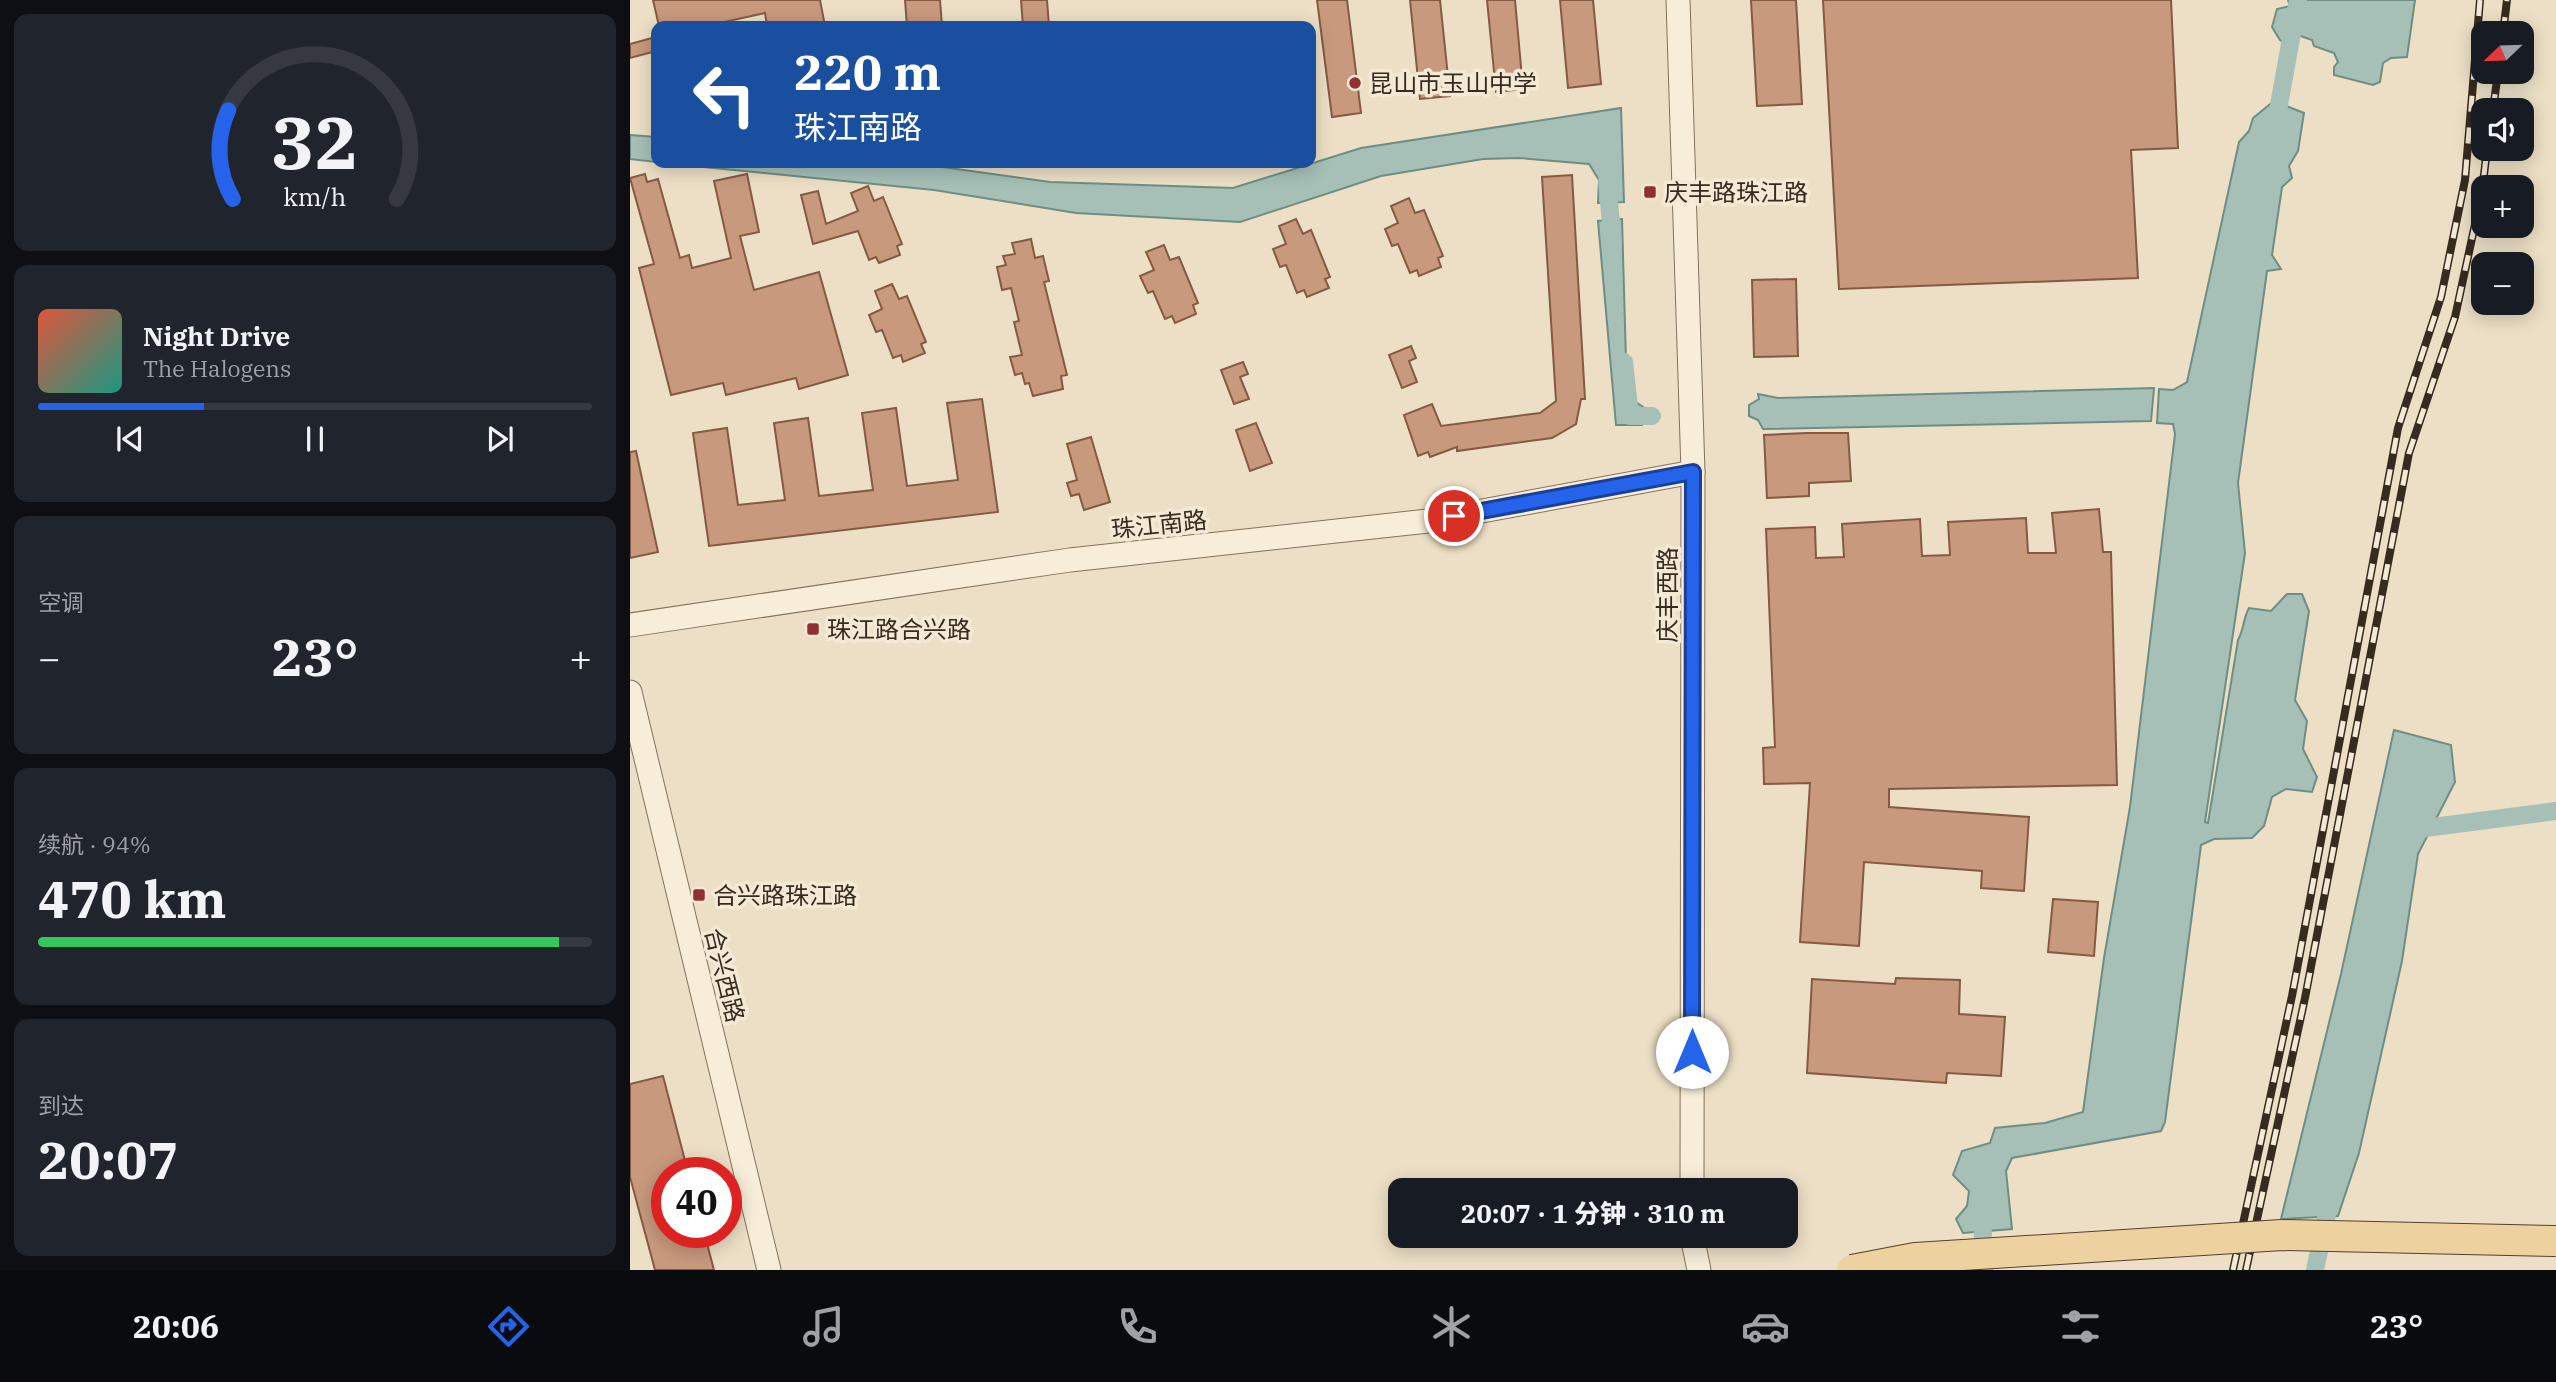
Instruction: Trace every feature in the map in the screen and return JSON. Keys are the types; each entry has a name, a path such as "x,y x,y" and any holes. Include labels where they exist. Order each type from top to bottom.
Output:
{"main road":[{"path":"1852,1270 1915,1258 2283,1235 2556,1241"}],"street":[{"name":"庆丰西路","path":"1678,0 1693,472 1692,1178"},
{"name":"珠江南路","path":"630,625 1070,560 1428,521 1693,472"},
{"name":"合兴西路","path":"630,692 769,1270"},
{"path":"1694,1248 1699,1270"}],"water":[{"path":"2288,0 2415,0 2407,57 2391,58 2383,63 2380,82 2373,85 2334,75 2334,67 2338,62 2334,53 2314,46 2312,40 2292,33 2289,46 2280,40 2272,27 2277,9 2290,6"},
{"path":"2274,101 2304,113 2298,151 2289,166 2292,178 2282,187 2272,255 2281,269 2267,271 2238,483 2245,553 2205,822 2208,823 2238,640 2246,616 2249,608 2271,611 2287,594 2302,594 2309,611 2295,700 2307,721 2303,749 2317,777 2312,792 2286,789 2272,797 2264,826 2252,838 2214,839 2201,845 2165,1122 2161,1131 2012,1158 2006,1171 2012,1229 1963,1233 1956,1219 1967,1206 1969,1191 1953,1175 1962,1151 1990,1143 1995,1128 2045,1123 2083,1112 2104,958 2130,807 2175,434 2173,424 2157,423 2159,389 2173,390 2187,382 2239,142 2249,131 2253,118"},
{"path":"1621,108 1624,202 1598,203 1599,180 1589,164 1519,158 1483,159 1381,176 1240,222 1076,213 934,190 713,168 949,168 1050,182 1233,188 1297,168 1316,168 1316,162 1361,148"},
{"path":"630,135 651,137 651,161 630,159"},
{"path":"1622,219 1627,396 1643,407 1642,425 1616,425 1598,221"},
{"path":"2154,388 2151,421 1763,429 1758,420 1749,416 1749,405 1759,399 1758,394 1778,398"},
{"path":"2394,730 2451,745 2455,782 2418,854 2402,961 2359,1153 2338,1216 2281,1219 2341,974"}],"building":[{"path":"653,0 820,0 824,21 766,21 765,13 729,21 658,21"},
{"path":"905,0 940,0 942,21 907,21"},
{"path":"1021,0 1047,0 1049,21 1023,21"},
{"path":"1317,0 1347,0 1361,113 1332,117"},
{"path":"1410,0 1440,0 1450,96 1420,99"},
{"path":"1487,0 1515,0 1523,89 1496,92"},
{"path":"1560,0 1593,0 1601,84 1568,88"},
{"path":"1751,0 1796,0 1802,104 1757,106"},
{"path":"1823,0 2171,0 2178,148 2131,150 2138,278 1839,289"},
{"path":"651,38 651,52 630,58 630,44"},
{"path":"645,174 647,182 658,179 680,258 689,255 692,268 731,258 714,181 747,174 759,232 740,236 754,290 819,272 848,375 799,389 796,378 726,395 723,383 671,395 639,268 654,264 630,178"},
{"path":"1572,175 1585,399 1581,399 1576,424 1552,438 1457,451 1457,447 1430,457 1428,452 1418,456 1404,415 1432,404 1441,426 1540,413 1556,401 1542,177"},
{"path":"868,186 874,201 883,197 902,244 897,246 900,255 879,263 876,257 869,260 858,231 813,244 801,195 818,191 826,224 858,211 851,193"},
{"path":"1409,198 1415,213 1424,210 1443,256 1438,258 1441,267 1419,276 1417,270 1410,273 1398,244 1392,246 1385,229 1398,223 1391,206"},
{"path":"1296,219 1303,234 1311,230 1330,277 1325,279 1329,288 1307,297 1304,290 1297,293 1286,265 1280,267 1273,249 1286,244 1279,226"},
{"path":"1031,239 1035,258 1043,256 1049,281 1044,282 1067,375 1061,376 1063,389 1033,396 1022,373 1015,375 1010,357 1022,355 1014,322 1019,321 1011,288 1002,290 997,267 1006,265 1003,256 1015,254 1012,243"},
{"path":"1164,245 1170,260 1179,257 1198,303 1193,305 1196,314 1175,323 1172,316 1165,319 1153,291 1148,293 1140,276 1154,270 1146,252"},
{"path":"1796,279 1798,356 1754,357 1752,280"},
{"path":"892,284 899,299 907,296 926,342 921,344 925,353 903,362 901,355 893,358 882,330 876,332 869,315 882,309 875,291"},
{"path":"1411,346 1416,358 1409,361 1417,382 1402,388 1389,355"},
{"path":"1243,362 1248,374 1240,377 1249,399 1234,404 1221,370"},
{"path":"982,399 998,512 709,546 693,433 727,428 738,505 785,500 774,423 808,418 819,496 873,490 862,413 896,408 907,486 958,480 947,403"},
{"path":"1256,423 1272,463 1250,471 1236,430"},
{"path":"1848,433 1851,481 1809,483 1809,496 1767,498 1764,435"},
{"path":"1091,437 1110,502 1084,510 1079,494 1071,496 1067,483 1077,480 1067,444"},
{"path":"636,451 658,552 630,558 630,452"},
{"path":"2099,509 2103,552 2111,552 2117,785 1889,789 1889,807 2029,817 2024,891 1981,888 1982,871 1864,862 1859,946 1800,942 1810,783 1764,784 1763,748 1775,747 1766,529 1815,527 1816,558 1844,557 1842,524 1920,519 1922,556 1950,555 1948,522 2026,518 2028,553 2056,553 2052,513"},
{"path":"2053,899 2098,902 2094,956 2048,952"},
{"path":"1896,978 1960,980 1959,1014 2005,1017 2001,1076 1947,1073 1946,1083 1807,1073 1812,979 1895,984"},
{"path":"663,1076 684,1157 651,1157 651,1248 708,1248 714,1270 655,1270 630,1177 630,1084"}],"waterway":[{"path":"2275,127 2298,0"},
{"path":"1607,181 1613,244"},
{"path":"1624,362 1630,416 1652,416"},
{"path":"2410,830 2556,811"},
{"path":"2315,1270 2331,1195"},
{"path":"1982,1207 1984,1270"}],"railway":[{"path":"2233,1270 2292,996 2398,428 2441,297 2465,180 2480,0"},
{"path":"2504,21 2507,0"},
{"path":"2495,98 2496,84"},
{"path":"2246,1270 2305,998 2409,453 2455,317 2482,192 2486,161"}],"place":[{"name":"昆山市玉山中学","path":"1355,83"},
{"name":"庆丰路珠江路","path":"1650,192"},
{"name":"珠江路合兴路","path":"813,629"},
{"name":"合兴路珠江路","path":"699,895"}],"route":[{"path":"1454,516 1693,472 1692,1052"}]}
